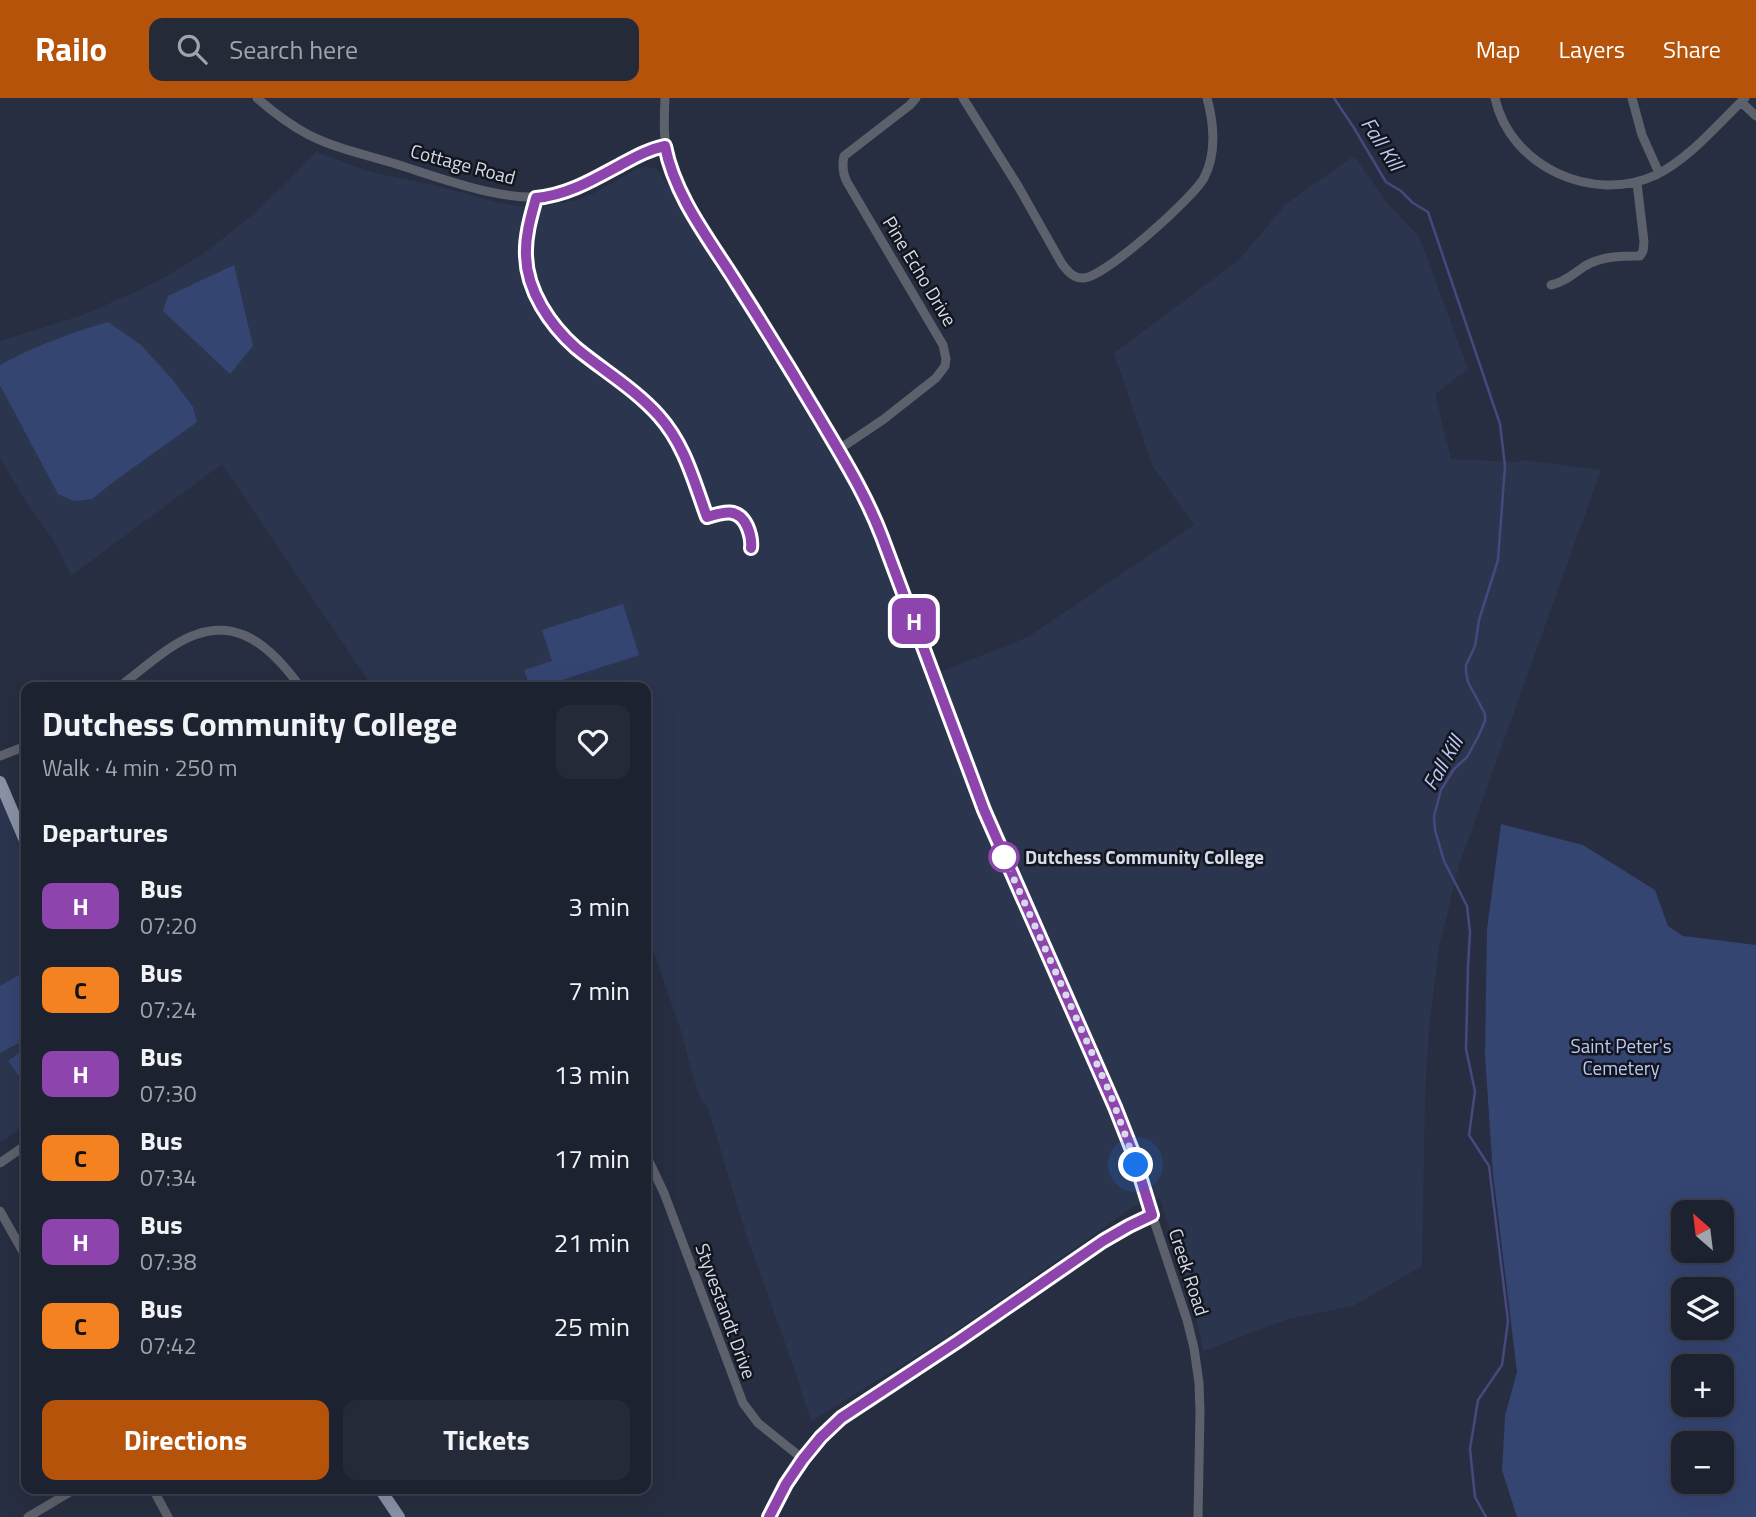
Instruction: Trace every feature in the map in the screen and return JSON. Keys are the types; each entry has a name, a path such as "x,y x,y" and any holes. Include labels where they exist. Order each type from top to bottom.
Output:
{"main road":[{"path":"0,782 21,831"},
{"path":"383,1494 398,1517"}],"street":[{"name":"Cottage Road","path":"257,98 301,131 335,146 474,187 518,197 545,197 564,192 581,186 642,153 665,146"},
{"name":"Creek Road","path":"665,98 665,146 672,173 693,214 762,323 862,492 876,522 984,810 1132,1150 1187,1320 1196,1360 1200,1397 1198,1517"},
{"name":"Pine Echo Drive","path":"838,450 884,419 936,378 945,366 943,345 846,183 844,175 844,156 916,98"},
{"path":"963,98 1018,186 1062,264 1071,275 1080,279 1107,267 1158,226 1196,190 1205,176 1214,143 1207,98"},
{"path":"1495,98 1506,128 1521,148 1542,166 1565,177 1590,184 1637,183 1659,173 1681,159 1743,100 1756,116"},
{"path":"1632,98 1642,135 1659,173"},
{"path":"1551,285 1559,284 1587,264 1605,258 1640,256 1644,242 1637,183"},
{"path":"126,682 171,647 191,636 229,630 261,643 297,682"},
{"path":"0,756 21,748"},
{"path":"0,1163 21,1148"},
{"name":"Styvestandt Drive","path":"651,1166 664,1193 743,1403 758,1423 803,1459"},
{"path":"0,1211 21,1248"},
{"path":"768,1517 803,1459 830,1428 854,1409 1103,1241 1152,1215"},
{"path":"28,1517 67,1494"},
{"path":"156,1494 168,1517"}],"shaded area":[{"name":"Dutchess Community College","path":"316,152 371,172 438,186 499,203 539,207 578,200 638,168 646,166 656,169 670,187 850,484 871,527 927,677 1028,637 1194,525 1152,465 1114,353 1238,261 1286,204 1354,156 1388,204 1419,236 1468,369 1435,394 1451,459 1522,460 1601,470 1459,865 1439,947 1429,1027 1425,1096 1422,1266 1353,1306 1288,1319 1203,1351 1199,1328 1160,1198 1133,1207 946,1338 811,1421 651,944 651,682 369,682 222,464 71,576 57,546 0,458 0,341 80,316 169,275 207,251 249,218"},
{"path":"0,795 21,841 21,1128 1,1142"}],"green space":[{"path":"234,265 253,346 230,374 163,311 168,296"},
{"path":"108,322 141,345 172,379 193,407 197,422 92,499 74,501 58,494 0,385 0,365 53,341"},
{"path":"623,604 639,655 559,682 528,682 524,670 552,661 542,630"},
{"name":"Saint Peter's Cemetery","path":"1501,824 1583,845 1655,890 1668,926 1683,936 1756,945 1756,1517 1517,1517 1502,1470 1505,1416 1517,1372 1493,1174 1485,1055 1487,929"},
{"path":"21,974 21,1042 0,1053 0,986"},
{"path":"21,1052 21,1079 8,1061"}],"waterway":[{"name":"Fall Kill","path":"1334,98 1386,182 1428,212 1500,424 1505,466 1498,560 1479,620 1475,646 1466,665 1468,682 1485,714 1485,721 1467,757 1454,769 1441,790 1434,816 1444,861 1467,906 1470,932 1466,1049 1475,1091 1469,1135 1489,1166 1508,1321 1502,1365 1478,1400 1470,1449 1475,1497 1486,1517"}],"bus line":[{"name":"H","path":"751,548 750,534 743,519 736,513 719,513 707,517 682,449 669,428 634,391 569,341 546,314 529,277 526,246 536,198 581,186 642,153 665,146 672,173 685,200 838,450 869,506 984,810 1115,1107 1132,1150 1152,1215 1103,1241 841,1418 803,1459 769,1517"}],"place":[{"name":"Dutchess Community College","path":"1004,857"}],"route":[{"path":"1004,857 1110,1093 1136,1165"}]}
